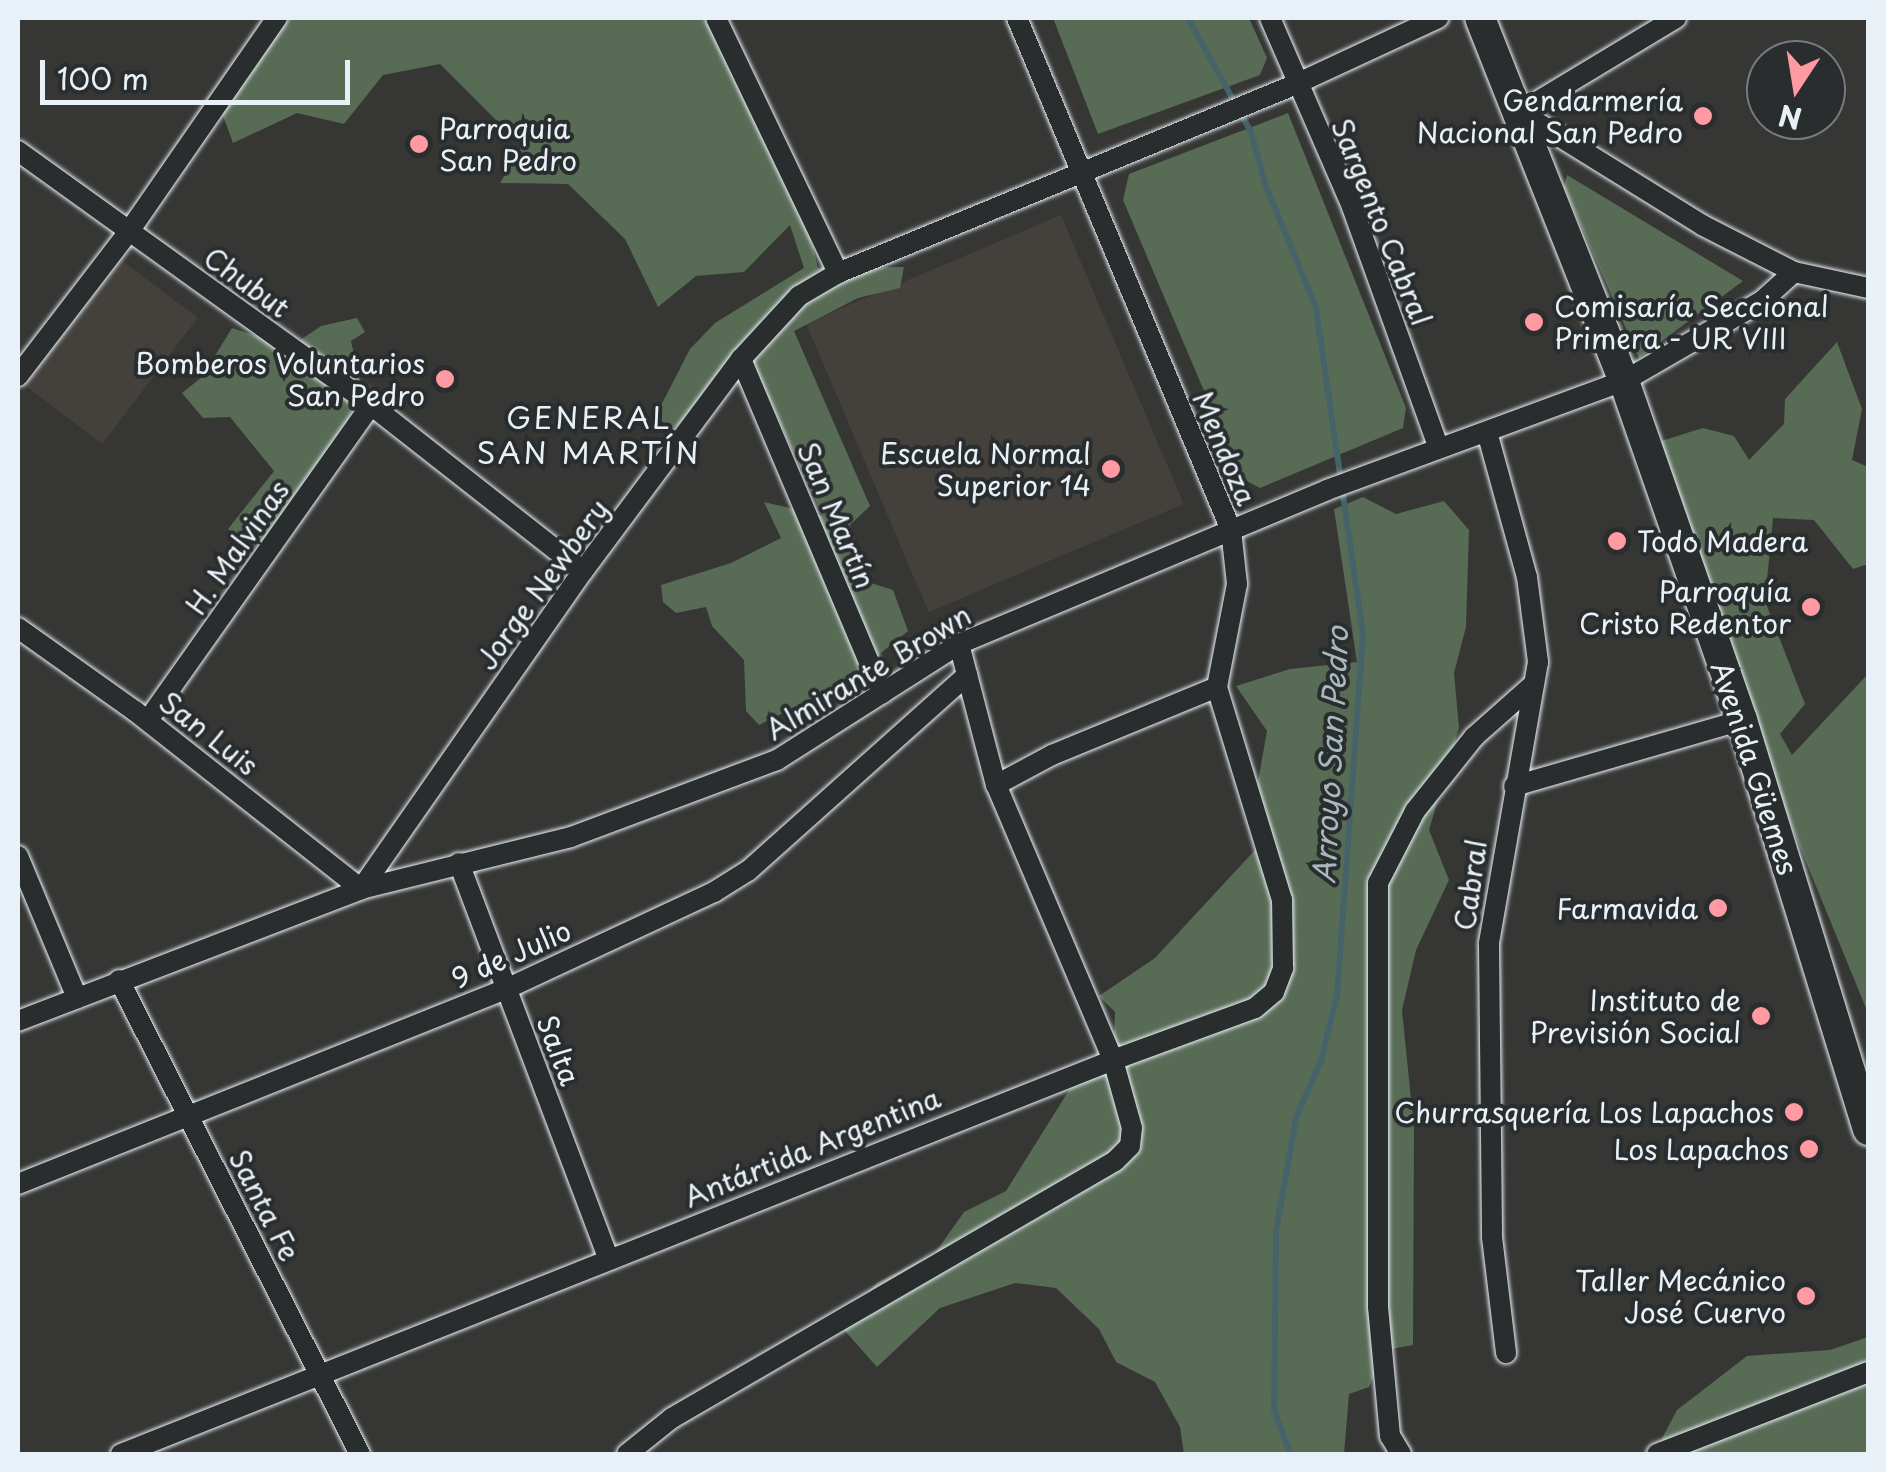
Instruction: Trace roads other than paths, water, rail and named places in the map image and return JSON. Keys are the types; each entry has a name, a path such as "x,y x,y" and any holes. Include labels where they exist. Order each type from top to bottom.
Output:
{"main road":[{"name":"Avenida Güemes","path":"1480,18 1624,381 1742,720 1868,1130"}],"street":[{"path":"18,376 130,230 276,18"},
{"path":"716,18 838,272"},
{"name":"Mendoza","path":"1017,18 1076,170 1230,530 1237,584 1217,687"},
{"name":"Sargento Cabral","path":"1270,18 1352,207 1439,448"},
{"path":"1296,84 1438,18"},
{"path":"1676,18 1520,112 1702,225 1794,272 1868,288"},
{"name":"Jorge Newbery","path":"361,889 582,572 740,358 799,296 838,272 1076,170 1296,84"},
{"name":"Chubut","path":"18,151 372,405 582,572"},
{"name":"Almirante Brown","path":"18,1021 361,889 571,836 776,760 959,644 1327,490 1624,381 1762,301 1794,272"},
{"name":"San Martín","path":"740,358 882,694"},
{"name":"H. Malvinas","path":"148,720 372,405"},
{"name":"Cabral","path":"1486,432 1537,624 1534,684 1489,944 1492,1237 1506,1354"},
{"name":"San Luis","path":"18,628 148,720 361,889"},
{"path":"627,1454 672,1418 1115,1161 1130,1146 1132,1128 1113,1060 996,785 959,644"},
{"name":"9 de Julio","path":"18,1184 506,989 748,871 967,675"},
{"path":"1400,1454 1390,1436 1378,1307 1378,883 1415,811 1474,737 1534,684"},
{"path":"996,785 1217,687"},
{"name":"Antártida Argentina","path":"121,1454 318,1371 1254,1008 1274,992 1283,968 1282,900 1217,687"},
{"path":"1514,786 1742,720"},
{"path":"18,856 76,998"},
{"name":"Salta","path":"459,863 608,1257"},
{"name":"Santa Fe","path":"119,980 360,1454"},
{"path":"1656,1454 1868,1372"}],"waterway":[{"name":"Arroyo San Pedro","path":"1188,18 1251,132 1266,186 1316,308 1363,633 1337,995 1321,1061 1296,1118 1276,1232 1274,1409 1290,1454"}],"place":[{"name":"Gendarmería Nacional San Pedro","path":"1703,116"},
{"name":"Parroquia San Pedro","path":"419,144"},
{"name":"Comisaría Seccional Primera - UR VIII","path":"1534,322"},
{"name":"Bomberos Voluntarios San Pedro","path":"445,379"},
{"name":"Escuela Normal Superior 14","path":"1111,469"},
{"name":"Todo Madera","path":"1617,541"},
{"name":"Parroquía Cristo Redentor","path":"1811,607"},
{"name":"Farmavida","path":"1718,908"},
{"name":"Instituto de Previsión Social","path":"1761,1016"},
{"name":"Churrasquería Los Lapachos","path":"1794,1112"},
{"name":"Los Lapachos","path":"1809,1149"},
{"name":"Taller Mecánico José Cuervo","path":"1806,1296"}],"district":[{"name":"GENERAL SAN MARTÍN","path":"589,434"}]}
